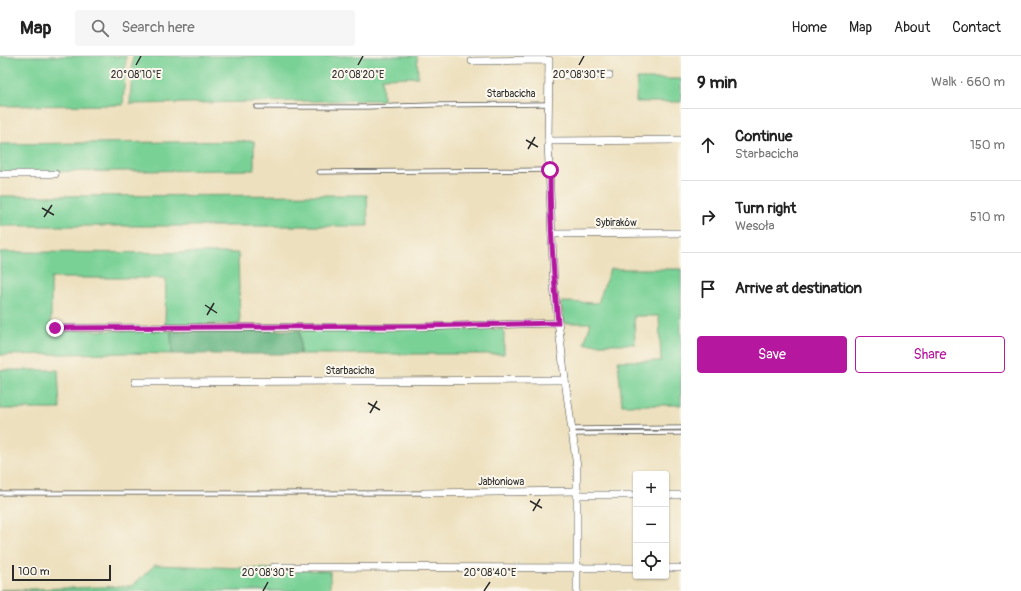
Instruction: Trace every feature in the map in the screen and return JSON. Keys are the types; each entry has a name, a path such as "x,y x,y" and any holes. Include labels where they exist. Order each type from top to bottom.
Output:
{"street":[{"name":"Starbacicha","path":"472,61 549,60 548,141 554,287 577,467 577,591"},
{"path":"549,75 609,75"},
{"path":"548,141 681,140"},
{"path":"0,174 55,174"},
{"name":"Sybiraków","path":"552,234 681,233"},
{"path":"55,328 417,326 558,323"},
{"name":"Starbacicha","path":"135,382 565,380"},
{"name":"Jabłoniowa","path":"424,493 578,493 633,495"},
{"path":"669,495 681,495"},
{"path":"274,567 633,568"},
{"path":"669,568 681,568"}],"lane":[{"name":"Starbacicha","path":"256,107 549,104"},
{"path":"319,172 550,170"},
{"path":"572,431 681,428"},
{"path":"572,431 681,433"},
{"path":"0,493 424,493"}],"green space":[{"path":"0,56 126,56 123,105 0,106"},
{"path":"133,56 417,56 418,77 382,78 383,100 130,104"},
{"path":"637,79 681,79 681,102 636,102"},
{"path":"254,141 254,170 0,172 0,144"},
{"path":"367,195 368,226 0,226 0,196"},
{"path":"0,252 238,253 240,324 165,325 166,278 51,278 51,330 171,331 172,354 125,353 0,355"},
{"path":"610,269 681,269 681,405 622,405 618,361 661,361 659,316 634,316 635,344 584,344 591,323 564,323 561,302 598,303"},
{"path":"504,329 504,354 300,354 300,330"},
{"path":"300,330 300,354 172,354 171,331"},
{"path":"0,370 58,370 60,409 0,409"},
{"path":"155,565 330,571 330,591 0,591 132,586"}],"route":[{"path":"55,328 417,326 558,323 554,287 550,211 550,170"}]}
